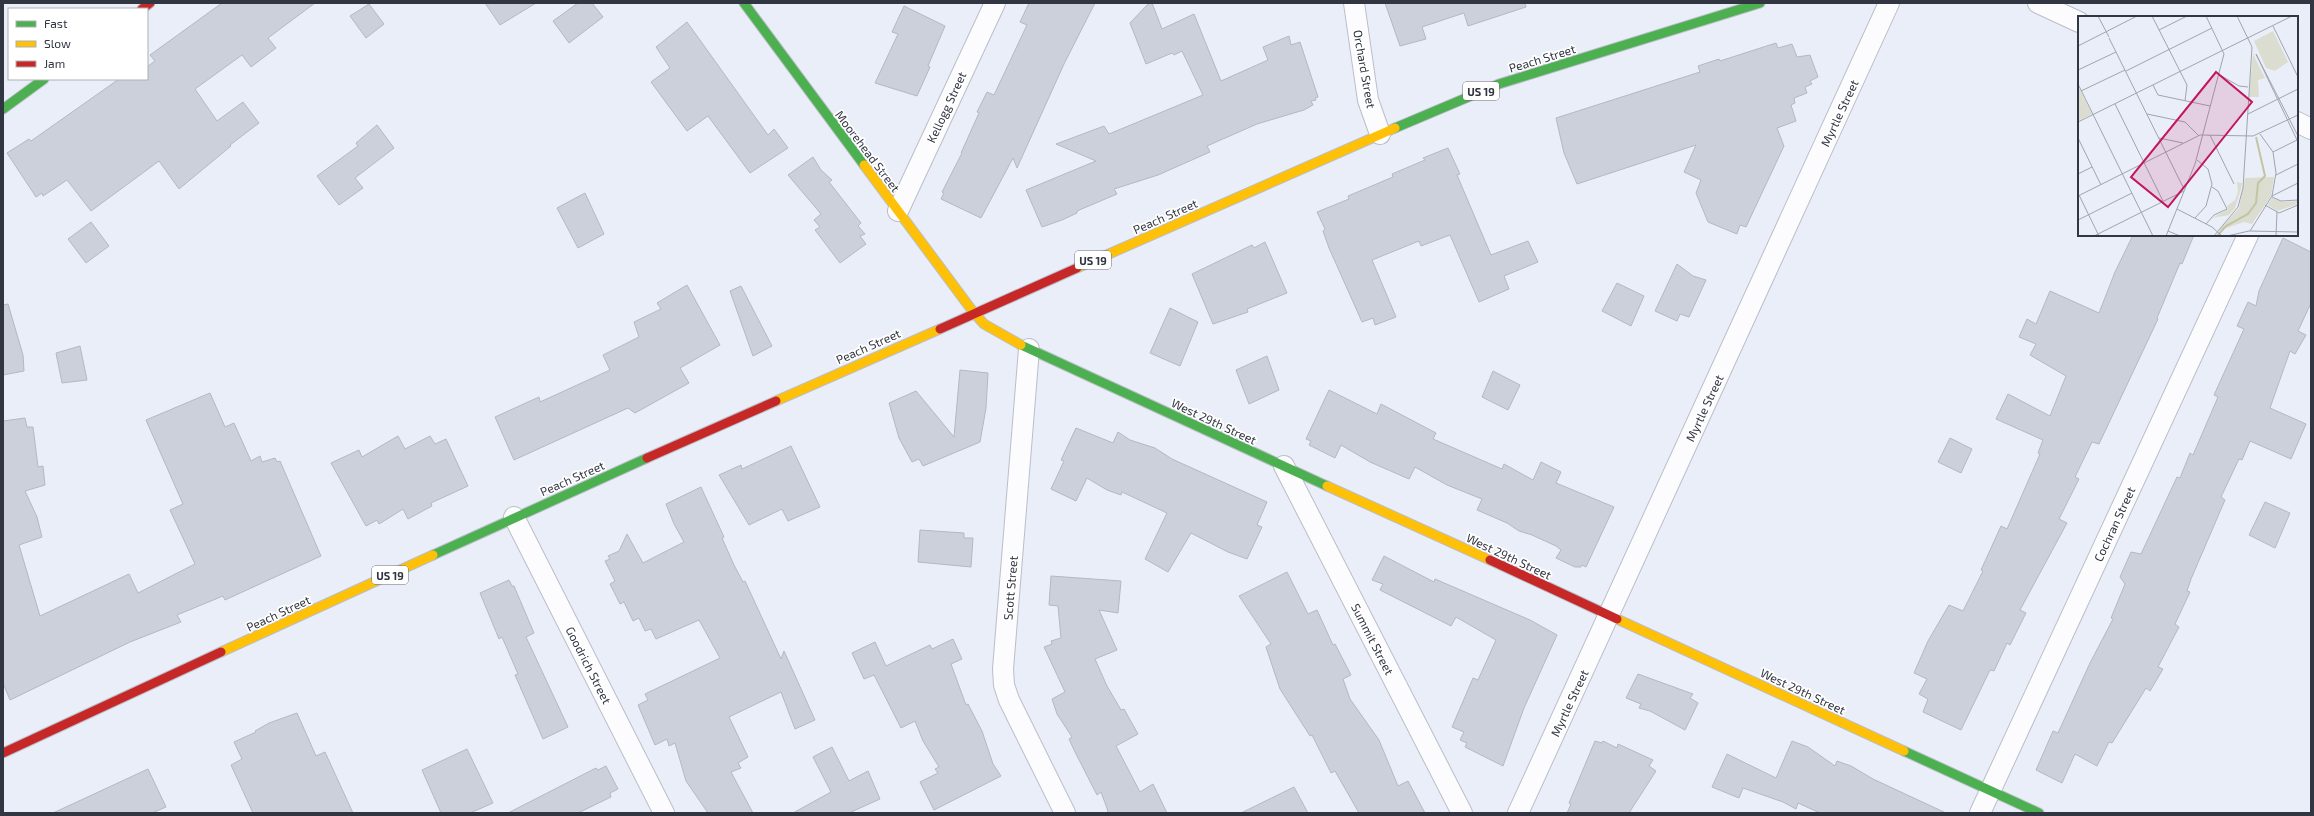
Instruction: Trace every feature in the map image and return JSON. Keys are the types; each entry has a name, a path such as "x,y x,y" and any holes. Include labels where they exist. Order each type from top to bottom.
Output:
{"main road":[{"name":"Moorehead Street","path":"744,3 974,313"},
{"name":"Peach Street","path":"3,753 514,517 1380,134 1499,84 1760,3"},
{"path":"3,109 43,80"},
{"name":"West 29th Street","path":"974,313 995,332 1030,349 2039,813"}],"street":[{"name":"Kellogg Street","path":"898,211 995,3"},
{"name":"Orchard Street","path":"1354,3 1368,100 1380,134"},
{"name":"Myrtle Street","path":"1518,813 1889,3"},
{"path":"2038,3 2078,22"},
{"name":"Cochran Street","path":"1980,813 2248,236"},
{"name":"Scott Street","path":"1030,349 1003,669 1004,685 1009,700 1066,813"},
{"name":"Summit Street","path":"1284,466 1462,813"},
{"name":"Goodrich Street","path":"514,517 664,813"}],"building":[{"path":"222,3 315,3 268,38 276,48 251,67 242,55 195,89 217,121 243,102 259,123 230,145 231,146 179,189 159,161 91,211 67,180 43,196 42,193 36,197 7,153 29,139 31,141 118,80 148,80 148,66 155,61 150,55"},
{"path":"485,3 536,3 500,25"},
{"path":"578,3 592,3 603,17 569,43 553,21"},
{"path":"1029,3 1095,3 1064,64 1017,168 1013,158 981,218 941,199 944,193 942,192 962,153 979,113 977,112 987,92 994,95 1027,25 1020,22"},
{"path":"1149,3 1152,3 1162,29 1194,14 1221,81 1268,60 1263,47 1289,36 1291,45 1300,42 1318,97 1315,98 1316,100 1311,101 1313,105 1304,110 1257,124 1207,146 1210,152 1158,175 1114,189 1117,194 1077,211 1077,213 1062,220 1042,227 1026,190 1096,161 1056,144 1104,126 1109,134 1203,95 1182,51 1174,55 1172,53 1146,64 1130,23"},
{"path":"1385,3 1525,3 1526,7 1468,26 1464,13 1422,27 1426,39 1400,46"},
{"path":"369,4 384,24 366,38 350,16"},
{"path":"904,6 945,26 928,66 930,67 917,96 875,83 898,34 892,32"},
{"path":"687,22 768,135 774,129 788,148 750,173 708,116 687,131 651,82 670,68 656,47"},
{"path":"1776,43 1778,48 1792,44 1797,57 1810,55 1818,77 1810,81 1812,84 1805,87 1807,93 1794,98 1795,103 1791,105 1796,121 1777,128 1784,146 1746,227 1740,225 1737,234 1708,222 1696,193 1701,180 1684,172 1696,145 1577,184 1564,153 1556,118 1700,72 1698,66 1719,59 1720,61"},
{"path":"377,125 394,148 355,178 363,188 339,205 317,176 358,146 356,143"},
{"path":"1448,148 1460,174 1457,175 1491,255 1528,241 1538,262 1504,276 1509,289 1479,302 1450,235 1421,246 1419,241 1372,260 1396,317 1375,325 1373,318 1362,322 1329,248 1323,231 1325,229 1317,212 1349,199 1348,196 1393,177 1392,174 1425,160 1423,158"},
{"path":"813,157 821,170 832,180 829,182 861,223 858,226 865,234 860,236 866,244 840,263 815,230 820,227 814,220 821,214 788,175"},
{"path":"585,193 604,234 578,248 557,208"},
{"path":"91,222 109,246 86,263 68,239"},
{"path":"2133,236 2194,236 2182,264 2180,263 2157,318 2158,319 2099,444 2092,442 2075,477 2079,479 2059,519 2067,523 2020,610 2026,613 2010,645 2007,643 1994,671 1990,670 1961,730 1923,712 1928,699 1919,694 1927,679 1914,673 1928,641 1949,605 1963,611 1983,571 1981,570 2001,526 2007,529 2040,454 2038,453 2043,440 1996,419 2008,394 2050,416 2066,376 2030,355 2036,344 2019,337 2027,319 2036,324 2050,291 2099,313 2115,272"},
{"path":"2283,238 2311,252 2311,303 2298,331 2306,335 2295,354 2290,351 2270,408 2306,424 2291,459 2250,441 2242,460 2239,459 2221,497 2225,500 2191,579 2187,591 2190,592 2175,624 2179,627 2158,667 2163,669 2150,691 2146,688 2112,743 2109,742 2097,766 2075,754 2062,783 2036,770 2053,731 2058,733 2090,663 2113,619 2111,618 2125,584 2120,577 2131,552 2141,554 2177,477 2180,478 2190,453 2193,455 2218,397 2214,395 2244,329 2237,326 2248,302 2256,306 2259,291"},
{"path":"1265,242 1287,293 1247,309 1248,312 1213,324 1192,274 1252,245 1254,248"},
{"path":"1677,264 1693,276 1706,280 1689,317 1680,314 1677,321 1655,311"},
{"path":"1617,283 1644,296 1631,326 1602,311"},
{"path":"687,285 720,345 680,368 689,383 635,413 628,408 514,460 495,417 539,397 540,402 610,370 603,355 639,337 634,322 661,309 657,303"},
{"path":"741,286 772,346 753,356 730,291"},
{"path":"8,304 23,355 24,371 3,375 3,305"},
{"path":"1170,308 1198,322 1180,366 1150,353"},
{"path":"80,346 87,380 62,383 56,353"},
{"path":"1267,356 1279,390 1249,404 1236,370"},
{"path":"960,370 988,373 986,408 980,442 923,466 919,459 912,462 899,438 889,403 916,391 954,437"},
{"path":"1493,371 1520,385 1508,410 1482,397"},
{"path":"1329,390 1377,414 1381,404 1436,433 1433,439 1502,469 1504,464 1533,480 1541,462 1561,472 1556,483 1614,507 1586,567 1582,565 1581,567 1575,567 1556,558 1561,550 1556,546 1519,531 1507,523 1477,510 1482,499 1447,485 1415,467 1409,479 1370,462 1341,445 1335,458 1309,445 1311,441 1306,439"},
{"path":"210,393 225,427 234,423 251,461 260,456 262,462 275,458 277,462 280,461 321,556 225,600 223,596 177,615 181,622 130,642 10,700 3,683 3,421 25,418 27,427 33,427 38,467 43,466 45,485 25,491 37,517 42,537 19,545 40,616 129,574 138,593 195,564 170,510 183,504 146,420"},
{"path":"1076,428 1113,443 1118,432 1130,440 1155,448 1172,459 1267,502 1257,525 1262,527 1247,559 1228,552 1191,533 1168,572 1145,559 1167,513 1122,492 1121,495 1107,490 1087,478 1076,501 1051,489 1064,461 1061,460"},
{"path":"398,436 405,449 430,436 435,444 446,439 468,486 431,503 432,506 408,519 403,509 379,524 377,520 366,526 331,463 359,450 362,457"},
{"path":"1950,438 1972,449 1961,473 1938,462"},
{"path":"791,446 820,507 788,521 782,509 749,525 719,475 741,465 742,469"},
{"path":"701,487 724,537 722,538 734,565 743,582 745,581 781,659 784,651 815,720 795,729 781,692 729,717 748,757 738,763 741,768 731,772 753,813 708,813 686,781 675,743 669,746 667,739 655,745 638,705 648,700 645,694 720,658 699,620 656,639 651,629 645,631 639,618 633,621 624,602 620,604 610,584 615,581 605,561 610,559 608,556 619,551 627,534 643,563 684,542 674,524 666,504"},
{"path":"2265,502 2290,513 2275,548 2249,535"},
{"path":"920,530 964,533 964,538 973,538 971,567 918,562"},
{"path":"1384,556 1434,582 1435,579 1530,620 1557,635 1524,708 1503,766 1465,747 1467,743 1460,740 1464,732 1452,727 1473,678 1478,680 1496,640 1456,617 1451,626 1380,590 1383,584 1372,580"},
{"path":"1287,572 1308,614 1317,610 1333,645 1335,644 1351,675 1343,679 1350,699 1379,740 1398,786 1408,781 1425,813 1359,813 1335,771 1331,773 1312,735 1310,736 1280,689 1266,647 1271,644 1239,596"},
{"path":"1051,576 1121,581 1118,613 1099,610 1117,650 1095,659 1107,686 1121,710 1124,709 1138,734 1116,746 1140,792 1153,784 1167,813 1106,813 1108,811 1101,792 1097,795 1075,752 1069,739 1072,737 1057,714 1052,699 1065,692 1044,647 1052,644 1051,641 1061,638 1058,606 1049,605"},
{"path":"509,580 512,586 514,586 534,633 526,637 568,727 543,739 515,675 518,674 502,637 499,639 480,593"},
{"path":"953,639 962,659 951,664 966,705 968,704 982,731 993,764 1001,776 934,810 920,782 938,773 935,769 939,767 923,741 915,721 901,728 874,675 864,679 852,653 875,642 886,666 930,645 932,649"},
{"path":"1638,674 1693,694 1690,698 1698,703 1685,730 1650,711 1639,708 1641,704 1626,698"},
{"path":"297,713 316,756 325,752 353,813 253,813 231,765 242,759 234,742 256,732 255,731 269,723"},
{"path":"1595,741 1602,743 1603,741 1617,748 1618,744 1653,760 1649,766 1656,771 1629,813 1567,813 1571,804 1569,803"},
{"path":"1792,741 1808,747 1835,766 1837,761 1851,766 1873,779 1946,813 1820,813 1798,803 1796,809 1783,802 1743,788 1739,798 1712,787 1727,754 1776,778"},
{"path":"832,747 849,781 868,771 880,799 849,813 793,813 831,792 813,757"},
{"path":"467,749 493,803 470,813 441,813 422,770"},
{"path":"606,766 618,789 610,793 611,797 578,813 508,813 596,768 598,770"},
{"path":"148,769 166,807 152,813 53,813"},
{"path":"1294,787 1308,813 1241,813"}],"traffic: fast":[{"path":"744,3 864,165"},
{"path":"1395,128 1499,84 1760,3"},
{"path":"3,109 43,80"},
{"path":"1021,345 1327,486"},
{"path":"433,555 647,458"},
{"path":"1904,751 2039,813"}],"traffic: slow":[{"path":"1077,268 1395,128"},
{"path":"864,165 974,313 984,324 1021,345"},
{"path":"776,401 940,329"},
{"path":"1327,486 1490,560"},
{"path":"221,652 433,555"},
{"path":"1617,619 1904,751"}],"traffic: jam":[{"path":"143,8 150,3"},
{"path":"940,329 1077,268"},
{"path":"647,458 776,401"},
{"path":"1490,560 1617,619"},
{"path":"3,753 221,652"}]}
